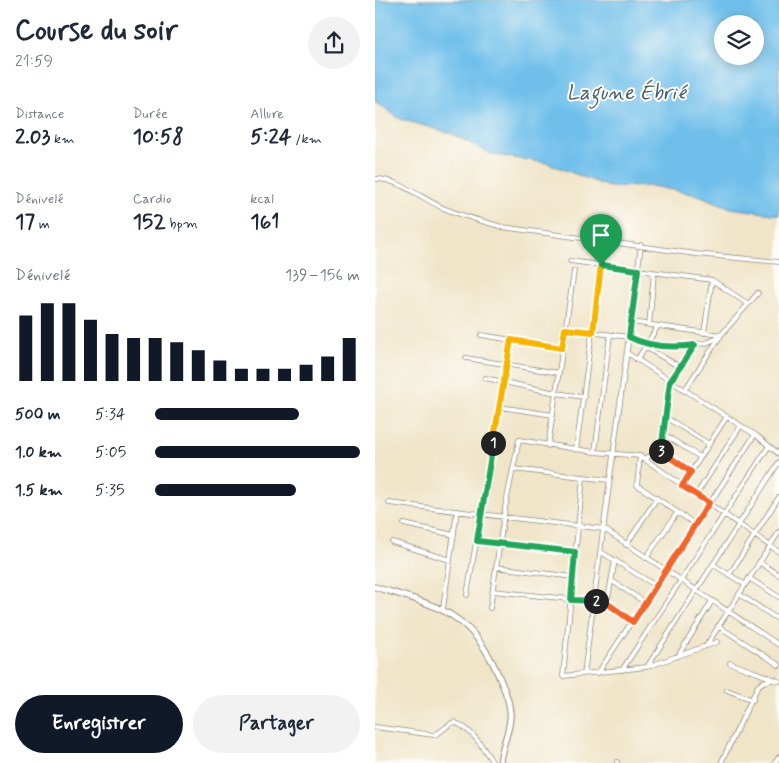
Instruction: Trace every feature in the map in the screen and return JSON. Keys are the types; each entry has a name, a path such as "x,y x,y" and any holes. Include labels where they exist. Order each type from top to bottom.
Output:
{"street":[{"path":"375,179 396,184 441,207 487,223 696,254 779,262"},
{"path":"583,674 641,245"},
{"path":"570,261 712,280 748,304"},
{"path":"576,450 601,265"},
{"path":"548,446 574,271"},
{"path":"649,325 654,272"},
{"path":"704,333 712,280"},
{"path":"684,392 721,336 758,293"},
{"path":"631,322 721,336"},
{"path":"637,360 658,326"},
{"path":"565,329 629,337 646,345 680,367"},
{"path":"481,335 562,348"},
{"path":"595,452 611,335"},
{"path":"646,345 676,347 695,345 712,342 721,336"},
{"path":"467,595 511,340"},
{"path":"661,451 670,382 695,345"},
{"path":"627,353 779,454"},
{"path":"466,358 559,373"},
{"path":"485,378 584,397"},
{"path":"499,407 553,415"},
{"path":"665,417 709,444"},
{"path":"682,486 726,418"},
{"path":"697,495 740,427"},
{"path":"663,434 700,457"},
{"path":"598,673 754,436"},
{"path":"490,608 504,517 519,440 548,446 642,458 661,451"},
{"path":"622,670 769,446"},
{"path":"661,451 691,472"},
{"path":"642,458 779,552"},
{"path":"642,458 637,485 695,524"},
{"path":"647,667 779,462"},
{"path":"513,469 609,480"},
{"path":"583,477 563,676 647,667 717,642"},
{"path":"729,575 779,496"},
{"path":"626,545 657,498"},
{"path":"389,504 604,529 779,645"},
{"path":"443,609 457,511"},
{"path":"646,558 677,512"},
{"path":"404,524 454,535"},
{"path":"706,646 779,532"},
{"path":"477,541 575,552"},
{"path":"392,542 450,560"},
{"path":"601,552 656,586"},
{"path":"607,603 615,560"},
{"path":"759,562 779,576"},
{"path":"714,565 745,584"},
{"path":"496,567 573,577"},
{"path":"749,578 779,597"},
{"path":"612,581 645,603"},
{"path":"375,586 443,609 461,620 483,643 508,697 511,713 500,762"},
{"path":"493,591 607,603 633,622"},
{"path":"739,594 779,620"},
{"path":"678,656 712,601"},
{"path":"718,626 779,665"},
{"path":"730,663 777,680"},
{"path":"721,763 753,700 758,686 763,682 777,680"},
{"path":"727,690 753,700"},
{"path":"375,727 434,735 442,732 453,722 468,731 482,744 493,763"},
{"path":"775,763 779,756"}],"water":[{"name":"Lagune Ébrié","path":"375,0 779,0 779,215 731,208 698,195 652,186 609,187 547,163 494,155 450,133 400,119 375,101"}],"route":[{"path":"601,265 638,270 629,337 640,342 667,346 695,345 670,382 661,451 691,472 682,486 709,503 633,622 607,603 571,600 575,552 477,541 511,340 562,348 565,329 593,332 601,265"}]}
